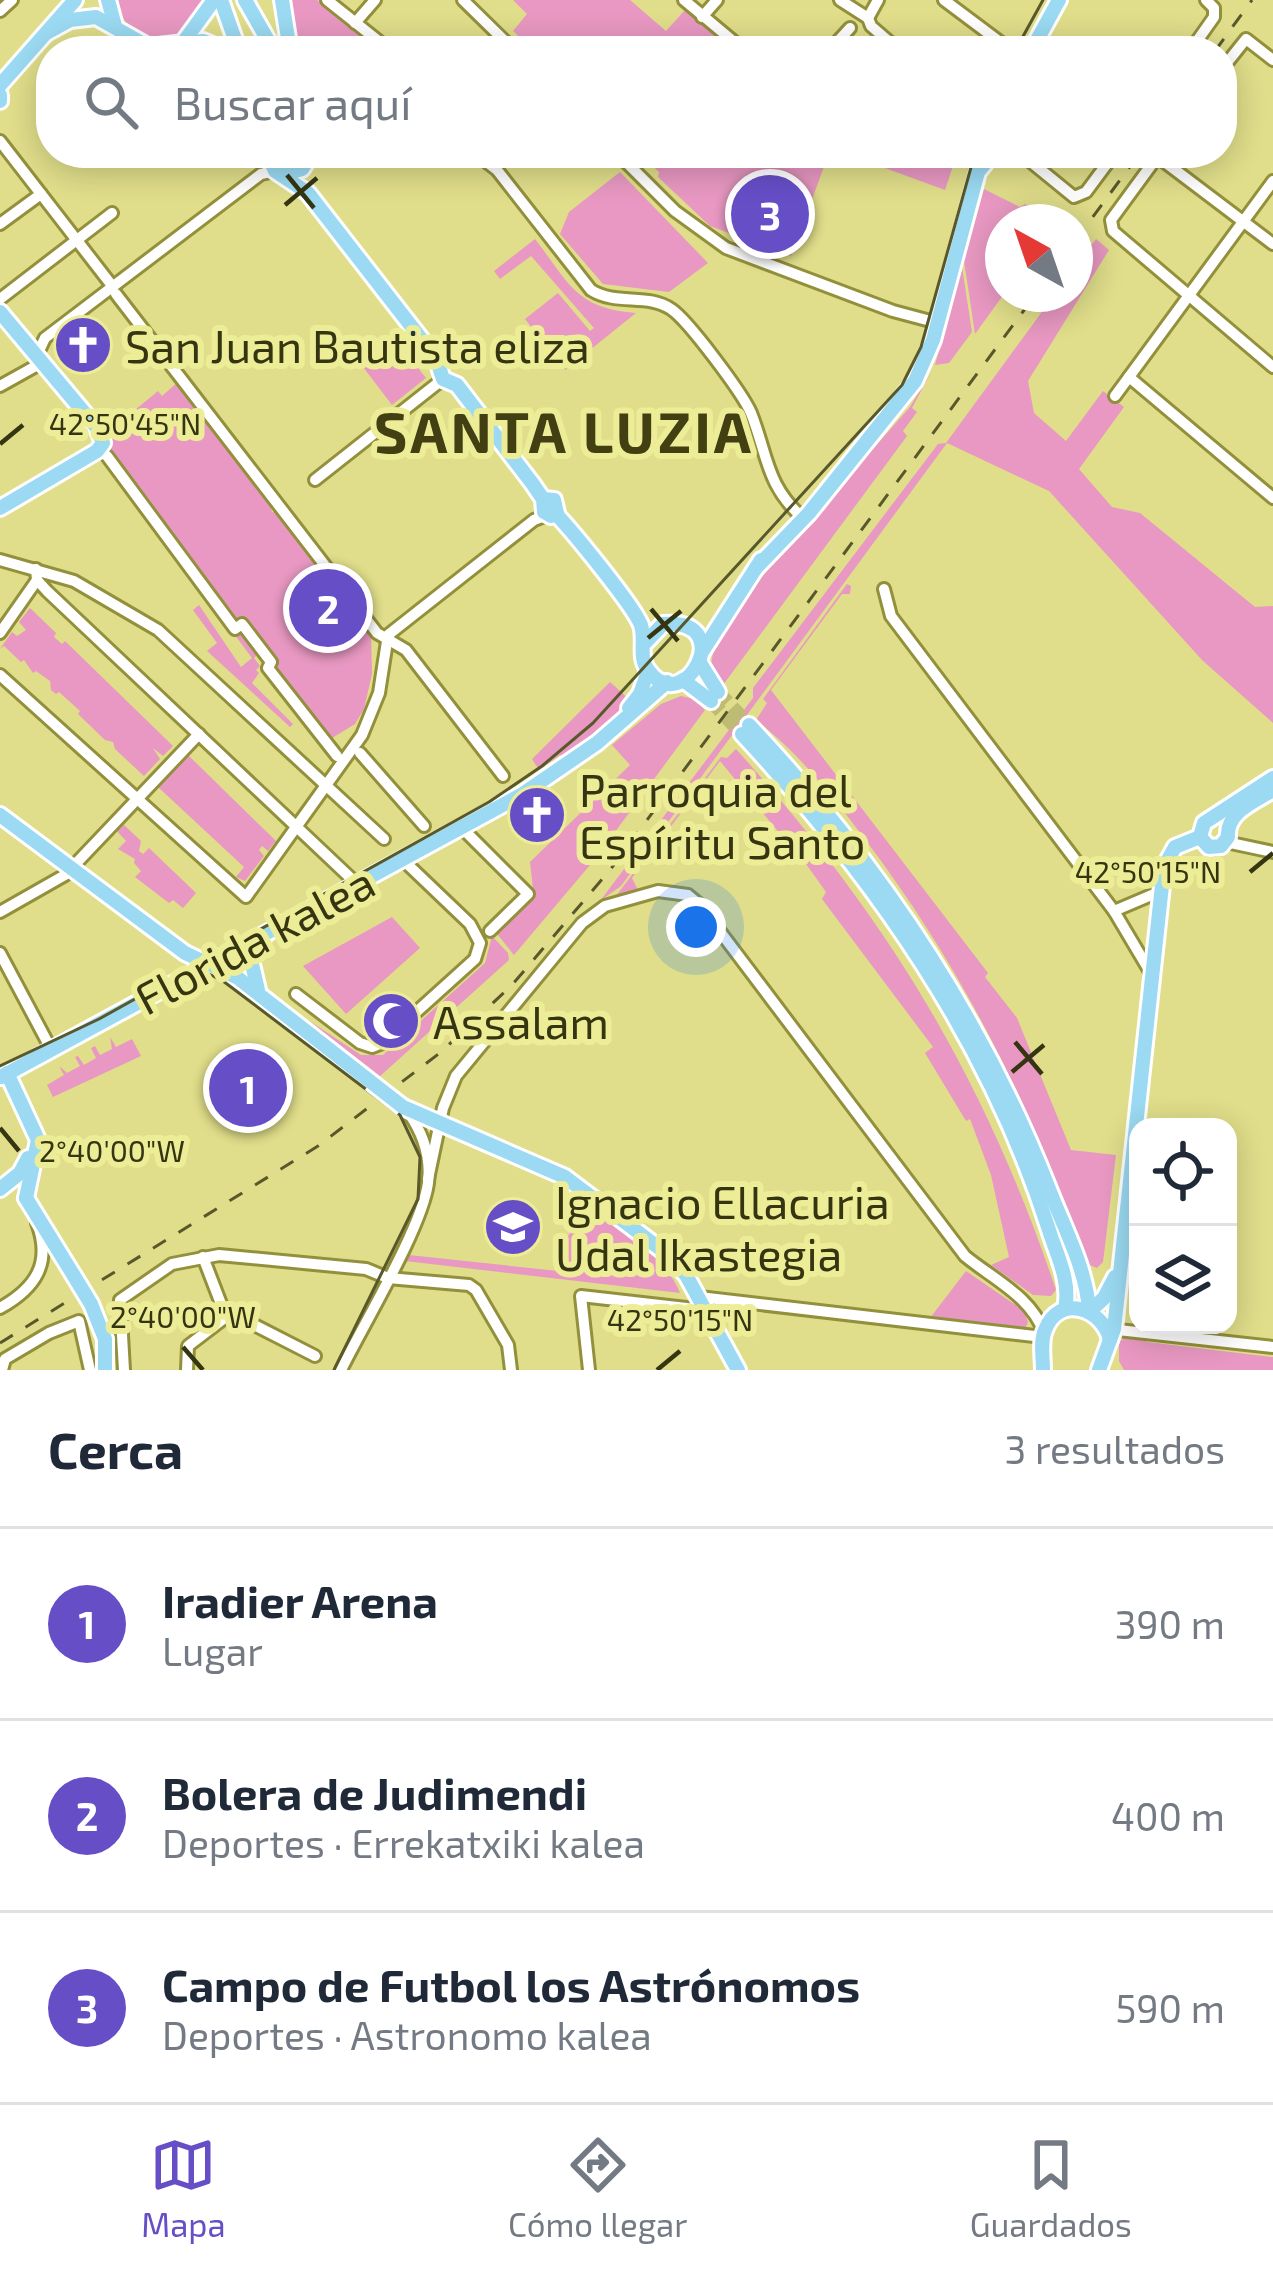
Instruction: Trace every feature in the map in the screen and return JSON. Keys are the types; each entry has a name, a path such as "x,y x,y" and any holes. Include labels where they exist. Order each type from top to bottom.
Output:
{"main road":[{"path":"45,36 75,0"},
{"path":"108,0 115,26"},
{"path":"189,36 217,0"},
{"path":"217,0 233,36"},
{"path":"244,0 265,36"},
{"path":"282,0 288,36"},
{"path":"1039,36 1059,0"},
{"path":"49,32 84,17 96,17 132,36"},
{"path":"0,85 36,46"},
{"path":"275,168 308,193 640,622 642,657 648,671 715,697 692,630"},
{"path":"977,168 978,172"},
{"path":"675,681 701,658 756,568 907,395 925,363 982,168"},
{"path":"278,173 302,170 308,193"},
{"path":"0,312 100,432 103,442 102,453 0,508"},
{"path":"640,622 709,628 728,611"},
{"path":"644,644 658,627"},
{"name":"Florida kalea","path":"508,800 634,704 648,671"},
{"name":"Florida kalea","path":"2,1076 508,800 579,757 675,681"},
{"path":"1043,1370 1044,1335 1063,1310 1067,1286 1035,1186 994,1091 949,1005 855,864 746,729 842,828 940,968 1024,1128 1081,1273 1089,1311 1110,1336 1119,1370"},
{"path":"1200,837 1204,823 1273,778"},
{"path":"1200,837 1215,848 1234,816 1273,790"},
{"path":"0,815 7,830 71,868 180,950 238,977 406,1110 548,1167 580,1187 675,1262 738,1370"},
{"path":"1213,819 1227,834"},
{"path":"1099,1370 1116,1309 1161,891 1169,853 1184,841 1200,837"},
{"path":"267,934 254,950 251,970 268,1004"},
{"path":"2,1076 29,1142 26,1164 3,1188 29,1203 91,1304 105,1339 105,1370"},
{"path":"2,1076 38,1140 29,1203"},
{"path":"1081,1273 1101,1277 1118,1264"},
{"path":"1063,1310 1089,1311 1107,1293 1118,1264"}],"street":[{"path":"0,11 12,0"},
{"path":"327,0 372,36"},
{"path":"355,23 375,0"},
{"path":"463,0 500,36"},
{"path":"684,0 726,36"},
{"path":"703,17 717,0"},
{"path":"840,0 868,18 883,36"},
{"path":"868,18 878,0"},
{"path":"944,0 992,36"},
{"path":"1200,36 1214,16 1206,0"},
{"path":"843,36 850,28"},
{"path":"1237,49 1244,40 1251,41 1273,60"},
{"path":"0,141 361,613 406,650 502,776"},
{"path":"495,168 591,290 609,299 663,305 680,317 746,404 776,489 801,516"},
{"path":"632,168 689,224 726,248 906,315 938,322"},
{"path":"1038,168 1078,196 1102,168"},
{"path":"1152,168 1111,220 1113,231 1273,368"},
{"path":"1175,168 1273,244"},
{"path":"0,386 40,358 45,338 115,291 257,177 278,173"},
{"path":"1115,396 1273,181"},
{"path":"0,224 41,194"},
{"path":"0,299 112,213"},
{"path":"315,480 446,376"},
{"path":"1129,377 1273,497"},
{"path":"102,453 235,629 242,624 272,662 268,668 337,756"},
{"path":"0,675 242,897 249,896 362,735 376,703 386,638 548,509"},
{"path":"0,560 94,591 158,630 384,839"},
{"path":"0,633 36,575"},
{"path":"36,575 358,884"},
{"path":"884,589 891,616 1114,911 1152,975"},
{"path":"0,912 55,883 199,734"},
{"path":"360,754 424,826"},
{"path":"465,831 528,894 490,931"},
{"path":"1227,834 1273,852"},
{"path":"296,994 372,1047 475,959 480,943 470,924 403,859"},
{"path":"1114,911 1161,891"},
{"path":"341,1370 422,1205 444,1103 463,1064 592,921 648,894 675,892 700,905 938,1223 965,1256 1021,1298 1036,1315 1044,1335 701,1302 694,1309 581,1296 590,1370"},
{"path":"0,953 51,1049"},
{"path":"406,1110 433,1114 444,1103"},
{"path":"444,1103 474,1138"},
{"path":"406,1110 423,1139 428,1178"},
{"path":"0,1308 26,1292 42,1265 43,1248 29,1203"},
{"path":"124,1370 118,1305 172,1264 236,1255 469,1285 508,1345 512,1370"},
{"path":"203,1257 221,1306 315,1356"},
{"path":"1021,1298 1063,1310"},
{"path":"1116,1309 1129,1328"},
{"path":"187,1370 188,1346 231,1313"},
{"path":"2,1367 49,1333 79,1322 90,1370"},
{"path":"1110,1336 1129,1331"},
{"path":"1156,1334 1273,1348"}],"shaded area":[{"path":"115,0 206,0 176,36 140,34"},
{"path":"292,0 317,0 362,36 296,36"},
{"path":"513,0 630,0 666,31 685,10 717,36 518,36 513,31 527,14"},
{"path":"655,168 824,168 791,256 710,226 658,177"},
{"path":"885,168 952,168 945,190"},
{"path":"620,172 708,263 669,292 603,284 560,234 569,212"},
{"path":"984,189 1014,204 985,204 985,312 991,312 975,334 964,261"},
{"path":"535,239 586,299 636,313 565,370 525,319 558,293 590,331 594,328 531,256 500,279 494,271"},
{"path":"1096,239 1109,250 1093,276"},
{"path":"962,267 972,332 949,363 935,365"},
{"path":"1042,312 1071,312 1028,381 1034,413 1066,441 1103,391 1124,407 1079,469 1112,507 1140,513 1255,607 1273,606 1273,723 1202,660 1049,491 947,443 621,886 600,901 753,698 753,688 938,444 946,443"},
{"path":"397,341 426,378 392,405 363,367"},
{"path":"931,372 912,408 917,412 903,431 907,436 723,685 711,664 715,643 772,563 910,407"},
{"path":"178,382 269,499 272,512 280,513 371,632 372,674 364,709 355,724 324,743 262,671 269,662 260,652 254,658 260,666 252,683 293,724 290,727 207,651 217,643 193,610 199,605 241,667 252,658 101,455 106,434 158,391 162,396"},
{"path":"847,584 850,594 842,594 771,690 988,973 985,977 1017,1018 1071,1150 1116,1155 1103,1262 1097,1268 1087,1264 1020,1098 935,941 829,793 756,720 767,703 763,699"},
{"path":"30,608 56,633 54,637 62,644 65,641 173,746 163,756 153,748 160,759 144,776 80,711 51,690 50,681 33,673 4,646 0,649 12,632 17,636 26,630 19,622"},
{"path":"610,682 632,702 564,758 560,755 539,770 532,759"},
{"path":"681,696 694,699 705,710 595,859 514,955 494,930 533,889 530,862 630,765 612,745 661,704"},
{"path":"736,749 840,874 926,1002 997,1139 1056,1290 1051,1296 1033,1295 991,1265 1009,1257 991,1175 970,1119 966,1121 925,1053 933,1047 822,899 826,892 784,833 720,761 632,878 638,890 616,896 721,757 727,758"},
{"path":"188,755 276,841 268,851 262,846 259,850 264,856 245,881 236,877 244,867 158,787"},
{"path":"124,825 141,841 139,851 143,854 149,848 196,893 183,908 135,877 141,871 135,859 118,849 126,841 117,831"},
{"path":"392,917 420,948 346,1014 303,966"},
{"path":"492,936 509,960 379,1077 308,1020 361,1055 383,1055 485,963"},
{"path":"110,1037 116,1047 132,1039 141,1056 53,1097 47,1085 64,1075 59,1066 67,1073 80,1066 78,1056 84,1065 96,1058 91,1048 95,1046 100,1055 112,1049"},
{"path":"583,1204 652,1254 680,1293 405,1261 409,1255 558,1271 561,1246 571,1232 580,1233 584,1220 576,1217"},
{"path":"966,1271 1024,1311 1025,1329 930,1318"},
{"path":"1128,1335 1143,1335 1147,1342 1273,1357 1273,1370 1124,1370 1119,1342"}],"tunnel":[{"path":"718,692 749,725"},
{"path":"711,701 742,734"}],"tram line":[{"path":"1023,36 1043,0"},
{"path":"0,1066 99,1019 489,802 593,723 902,385 921,347 971,168"},
{"path":"181,969 205,972 223,981 400,1115 420,1157 418,1199 334,1370"}],"railway":[{"path":"1226,36 1252,0"},
{"path":"1093,217 1129,168"},
{"path":"0,1343 318,1146 441,1052 512,985 610,870 1023,312"}],"place":[{"name":"Campo de Futbol los Astrónomos","path":"770,214"},
{"name":"San Juan Bautista eliza","path":"83,345"},
{"name":"Bolera de Judimendi","path":"328,608"},
{"name":"Parroquia del Espíritu Santo","path":"537,815"},
{"name":"Assalam","path":"391,1021"},
{"name":"Iradier Arena","path":"248,1088"},
{"name":"Ignacio Ellacuria Udal Ikastegia","path":"513,1227"}],"district":[{"name":"SANTA LUZIA","path":"564,430"}]}
